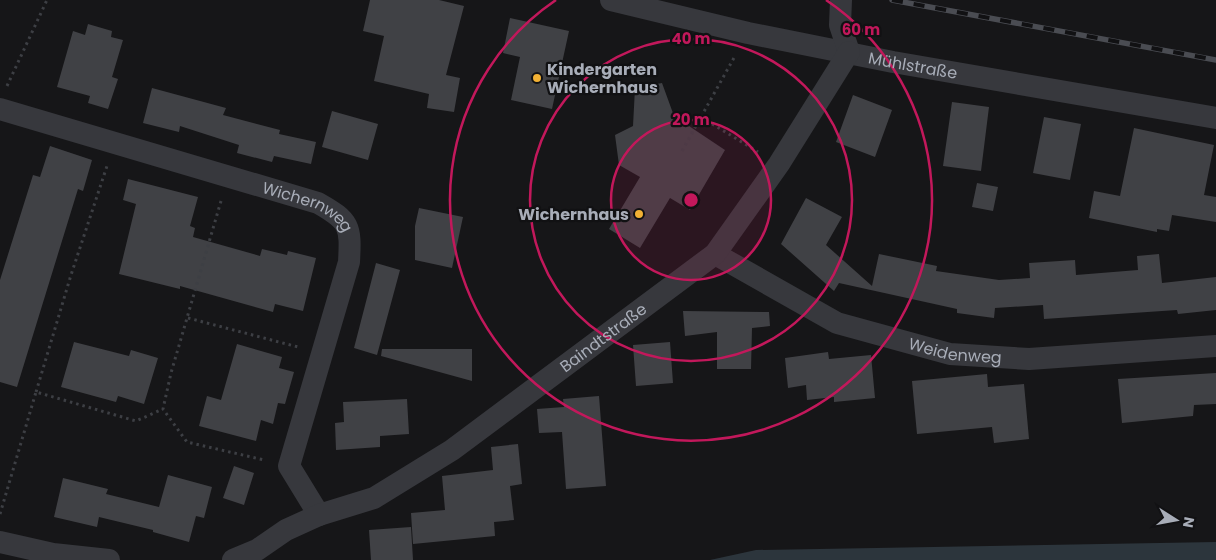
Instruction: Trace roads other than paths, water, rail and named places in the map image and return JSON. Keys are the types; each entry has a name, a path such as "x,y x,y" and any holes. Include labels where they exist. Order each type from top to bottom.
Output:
{"street":[{"name":"Mühlstraße","path":"611,0 748,33 893,62 1216,118"},
{"path":"841,0 840,25 849,52"},
{"name":"Baindtstraße","path":"233,560 257,550 286,530 318,516 374,498 452,450 715,254 778,164 849,52"},
{"name":"Wichernweg","path":"2,100 115,142 318,203 341,216 351,235 349,262 289,466 318,516"},
{"name":"Weidenweg","path":"715,254 837,323 950,354 1029,359 1216,346"},
{"path":"0,542 53,554 109,560"}],"railway":[{"path":"892,0 1216,60"}],"place":[{"name":"Kindergarten Wichernhaus","path":"537,78"},
{"name":"Wichernhaus","path":"639,214"}]}
